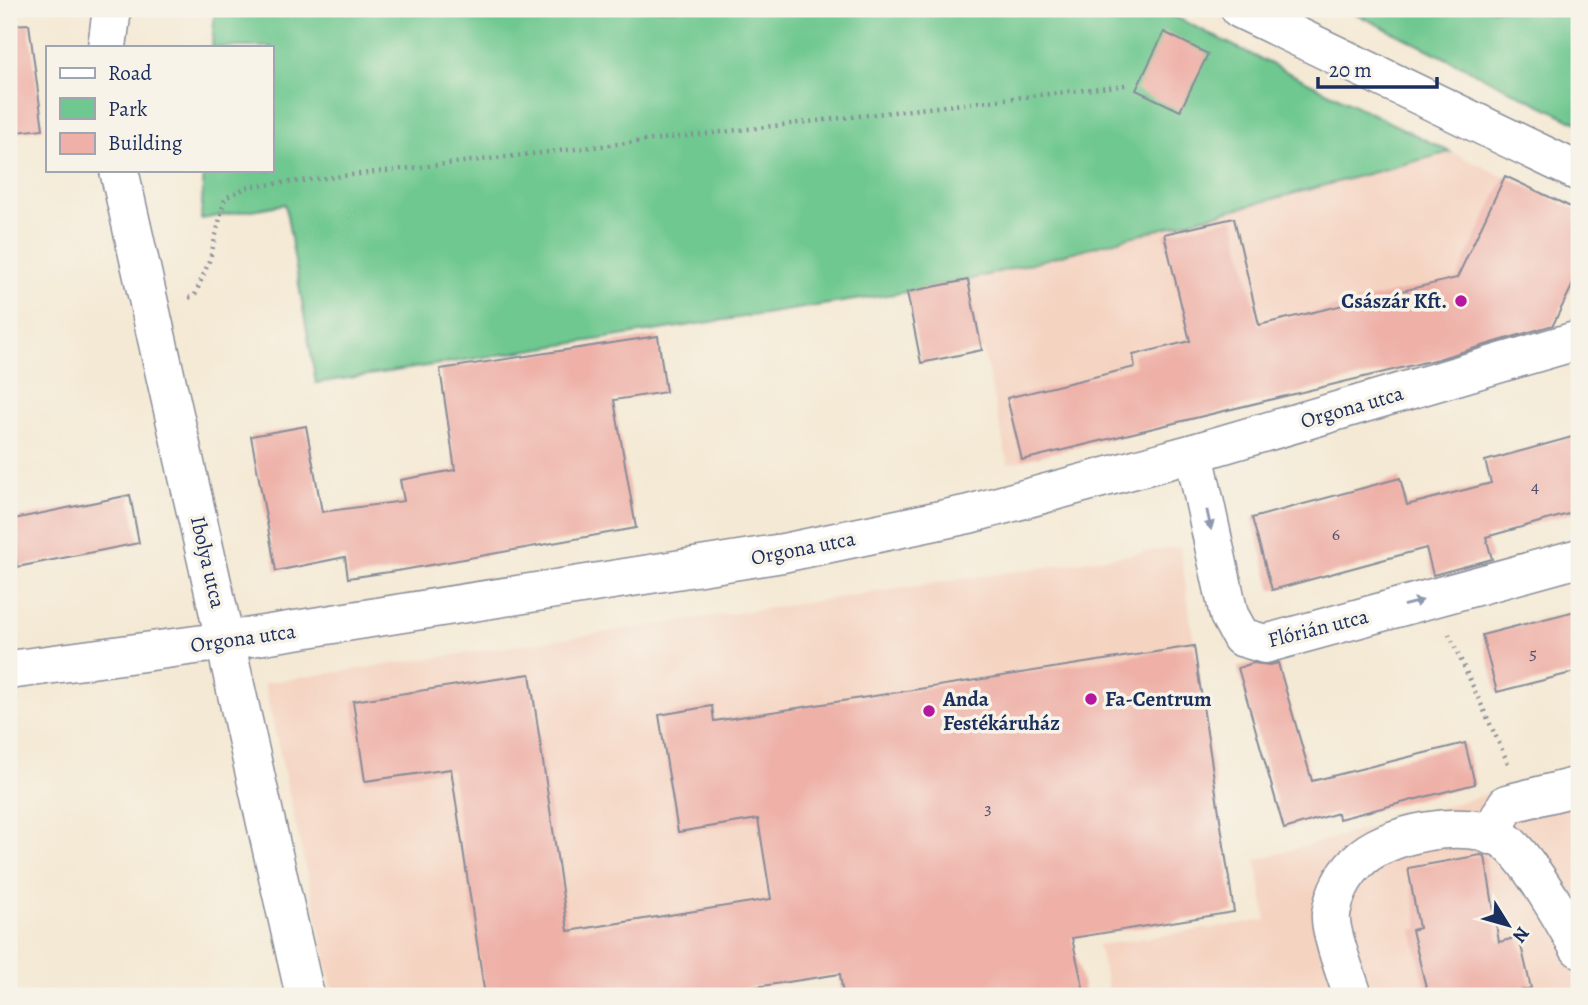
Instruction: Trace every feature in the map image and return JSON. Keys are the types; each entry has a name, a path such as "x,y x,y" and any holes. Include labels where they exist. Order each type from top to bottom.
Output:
{"street":[{"path":"107,46 112,9"},
{"path":"1240,9 1579,172"},
{"name":"Ibolya utca","path":"119,172 306,996"},
{"name":"Orgona utca","path":"9,670 226,641 783,553 969,514 1194,453 1579,341"},
{"name":"Flórián utca","path":"1194,453 1230,615 1241,637 1265,644 1579,558"},
{"path":"1490,835 1507,804 1579,786"},
{"path":"1353,996 1331,916 1339,887 1357,861 1379,846 1424,831 1478,831 1503,839 1527,866 1566,901 1579,948"}],"path":[{"path":"152,313 194,295 210,259 225,198 248,187 1126,85"},
{"path":"1433,598 1524,800"}],"shaded area":[{"path":"1451,152 1579,211 1579,272 1550,331 1008,464 968,280"},
{"path":"1180,547 1234,912 696,996 334,996 264,683"},
{"path":"1579,768 1579,996 1110,996 1098,945 1266,920 1256,860"}],"green space":[{"path":"215,9 1159,9 1450,152 968,280 907,292 316,383 285,204 201,219 204,172 273,172 273,46 212,46"},
{"path":"1346,9 1579,9 1579,124"}],"building":[{"path":"29,24 43,129 9,133 9,25"},
{"path":"1164,32 1208,54 1180,111 1136,90"},
{"name":"Császár Kft.","path":"1505,176 1579,211 1579,272 1553,325 1438,359 1022,460 1007,398 1135,367 1133,355 1190,341 1164,234 1234,218 1259,325 1457,278"},
{"path":"968,280 982,350 921,363 907,292"},
{"path":"658,336 666,392 614,400 636,528 348,578 345,557 276,571 251,436 306,426 322,512 404,501 400,480 455,470 440,369"},
{"path":"1579,435 1579,511 1486,537 1492,559 1433,575 1426,548 1272,590 1252,518 1400,478 1407,505 1491,483 1485,461"},
{"path":"130,495 139,543 17,567 9,520"},
{"path":"1579,610 1579,671 1497,692 1482,635"},
{"path":"1194,646 1234,912 1072,938 1085,996 843,996 840,974 696,996 485,996 451,769 365,781 353,701 530,674 568,931 771,899 758,819 678,832 659,715 712,706 714,721"},
{"path":"1253,663 1278,663 1312,781 1465,743 1475,784 1339,819 1338,813 1284,829 1238,668"},
{"path":"1485,856 1499,942 1519,937 1531,988 1500,996 1428,996 1412,930 1419,928 1408,868"}],"place":[{"name":"Császár Kft.","path":"1461,301"},
{"name":"Fa-Centrum","path":"1091,699"},
{"name":"Anda Festékáruház","path":"929,711"}]}
